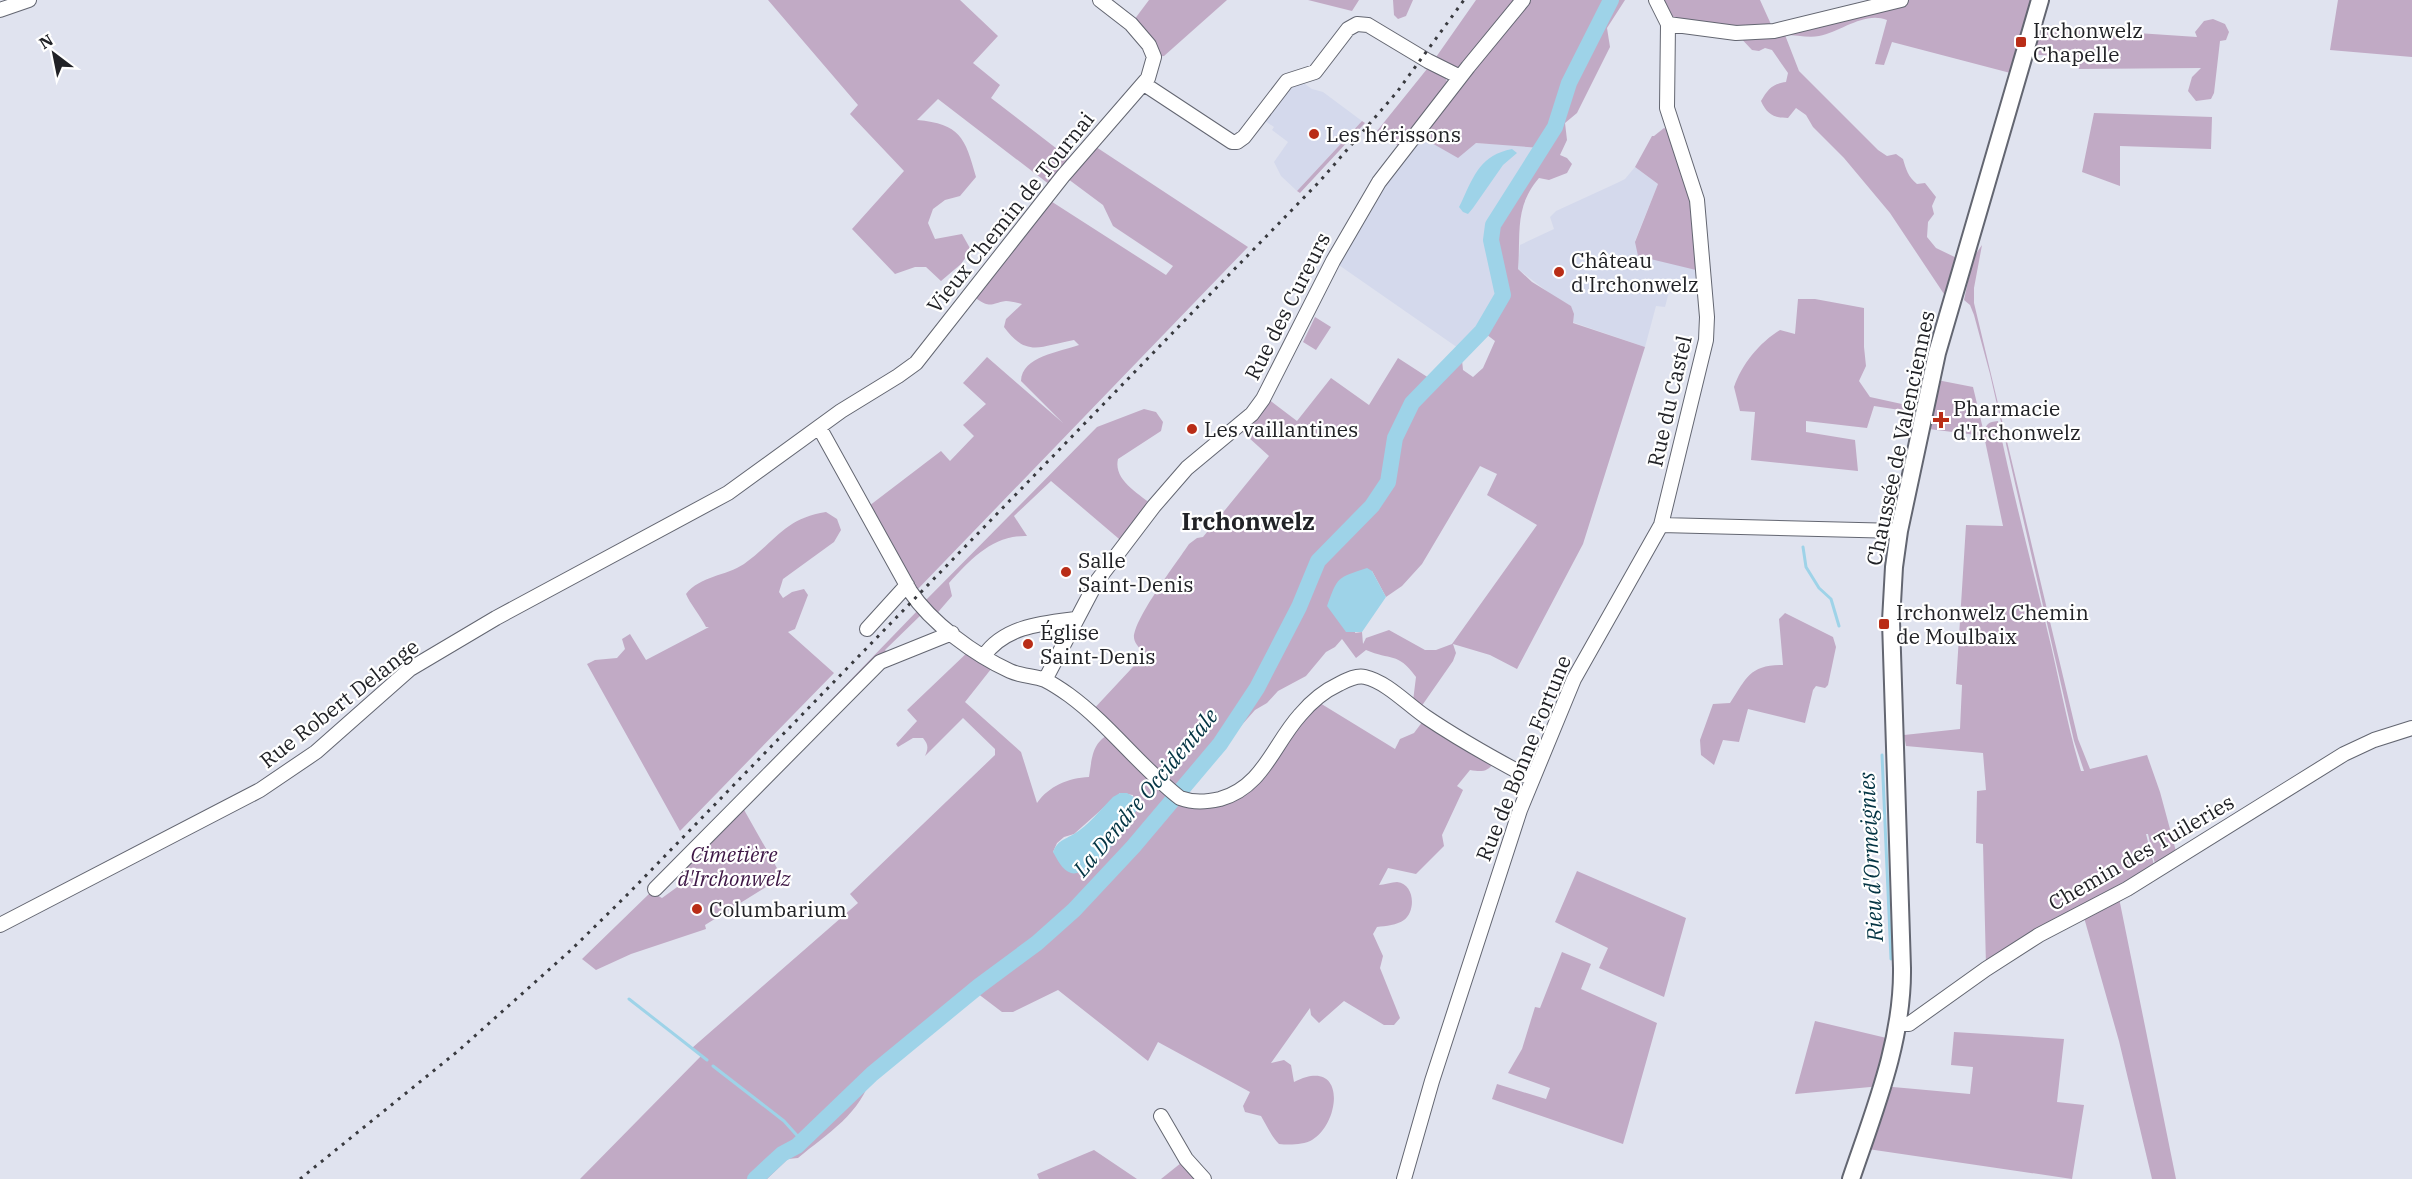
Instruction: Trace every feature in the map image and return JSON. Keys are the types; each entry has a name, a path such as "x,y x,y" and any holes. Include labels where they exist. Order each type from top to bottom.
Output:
{"main road":[{"name":"Chaussée de Valenciennes","path":"1851,1179 1888,1067 1898,1024 1902,976 1892,621 1894,567 1899,531 1938,353 2040,0"}],"street":[{"path":"0,10 29,0"},
{"name":"Vieux Chemin de Tournai","path":"819,427 916,363 1080,156 1144,84 1151,71 1153,51 1144,37 1131,24 1100,0"},
{"name":"Rue des Cureurs","path":"1045,680 1097,581 1154,506 1187,468 1252,414 1263,399 1364,205 1390,166 1523,0"},
{"path":"1656,0 1668,24 1736,33 1774,31 1901,0"},
{"path":"1144,84 1232,142 1237,142 1244,137 1287,81 1315,72 1347,29 1357,24 1368,26 1460,77"},
{"name":"Rue du Castel","path":"1661,525 1706,340 1707,317 1697,200 1667,108 1668,24"},
{"path":"819,427 919,603 952,633 984,656 1012,672 1045,680 1068,694 1175,794 1199,803 1230,796 1247,787 1268,764 1289,728 1311,704 1335,686 1361,677 1387,689 1466,742 1532,779"},
{"name":"Rue Robert Delange","path":"0,926 260,790 316,752 410,669 496,618 728,493 819,427"},
{"path":"1661,525 1899,531"},
{"name":"Rue de Bonne Fortune","path":"1404,1179 1432,1081 1509,842 1532,779 1574,679 1661,525"},
{"path":"867,629 907,585"},
{"path":"984,656 998,641 1020,629 1076,619"},
{"path":"655,889 880,662 952,633"},
{"name":"Chemin des Tuileries","path":"1898,1024 1909,1024 1986,969 2039,935 2121,893 2335,759 2374,740 2412,728"},
{"path":"1161,1116 1186,1159 1204,1179"}],"shaded area":[{"name":"Les hérissons","path":"1295,77 1312,89 1323,92 1362,121 1297,191 1281,176 1274,162 1288,142 1272,130 1274,127 1259,117"},
{"path":"1416,133 1475,143 1542,147 1493,225 1491,240 1503,295 1482,331 1461,350 1333,261"},
{"path":"1635,167 1658,184 1635,241 1696,270 1698,288 1671,284 1665,307 1656,306 1645,347 1572,322 1571,306 1553,296 1518,269 1520,245 1554,229 1550,217 1556,211 1625,179"}],"green space":[{"path":"768,0 960,0 998,36 973,63 1000,85 991,98 1074,162 1090,143 1248,247 916,591 865,509 941,451 950,461 974,436 963,425 986,404 963,383 987,357 1063,423 1021,381 1023,373 1035,360 1079,345 1074,340 1043,347 1020,343 1004,327 1006,319 1022,304 1006,301 986,304 977,299 975,290 1046,198 1166,275 1173,266 1113,226 1103,205 1064,176 1054,188 938,99 917,120 943,125 959,135 964,142 976,177 960,196 945,200 933,209 928,223 935,239 962,234 971,250 961,264 941,281 926,267 915,267 895,274 852,229 904,171 850,114 858,105"},
{"path":"1149,0 1227,0 1164,56 1154,57 1131,24"},
{"path":"1308,0 1359,0 1352,11"},
{"path":"1393,0 1413,0 1406,16 1398,19 1394,15"},
{"path":"1476,0 1625,0 1607,28 1610,47 1577,113 1565,123 1567,140 1560,155 1572,164 1567,173 1549,180 1539,178 1531,189 1522,210 1518,269 1532,282 1571,306 1574,314 1573,323 1645,347 1583,544 1517,669 1490,655 1453,644 1456,653 1453,661 1421,707 1413,701 1416,677 1404,663 1366,650 1356,658 1342,639 1326,652 1306,676 1278,691 1267,703 1255,710 1240,727 1229,729 1220,744 1175,794 1230,796 1315,700 1395,749 1400,739 1414,733 1426,717 1494,763 1484,771 1470,770 1457,786 1463,790 1442,835 1444,846 1416,874 1388,868 1379,885 1397,882 1403,884 1412,898 1410,911 1404,920 1377,927 1373,934 1383,956 1380,968 1400,1018 1394,1025 1384,1025 1344,1001 1319,1023 1311,1015 1310,1008 1271,1063 1284,1060 1291,1065 1294,1082 1311,1076 1323,1077 1331,1084 1334,1094 1333,1107 1322,1132 1304,1143 1279,1144 1261,1116 1245,1112 1243,1106 1250,1092 1158,1042 1148,1061 1058,990 1013,1012 1002,1012 973,990 872,1074 860,1100 842,1122 798,1158 788,1159 767,1179 580,1179 701,1056 692,1048 858,903 850,894 995,755 995,749 963,718 925,756 927,747 923,738 913,738 898,747 896,744 917,721 907,710 971,649 995,664 965,702 1021,752 1037,803 1047,792 1060,784 1089,777 1092,757 1097,745 1105,736 1112,733 1090,713 1145,654 1134,638 1140,618 1189,544 1203,537 1269,456 1237,427 1264,396 1297,421 1331,378 1369,405 1398,358 1432,380 1461,350 1463,370 1473,377 1483,368 1495,341 1482,331 1503,295 1491,240 1493,225 1541,148 1476,143 1458,158 1416,134 1403,149 1377,131 1431,64 1445,76 1448,85 1462,67 1456,68 1434,60","holes":["1480,466 1497,474 1487,495 1537,525 1452,644 1436,650 1425,650 1389,630 1366,638 1363,644 1362,632 1355,633 1372,571 1386,597 1402,586 1422,564","1120,793 1133,795 1135,816 1095,864 1053,852 1057,843 1064,837 1074,834"]},
{"path":"1656,0 1760,0 1774,31 1901,0 2040,0 2033,26 2197,37 2195,32 2204,21 2213,19 2225,24 2229,32 2226,40 2220,41 2214,93 2211,99 2196,101 2188,91 2192,77 2201,68 2079,69 2074,57 2025,54 2018,75 1892,42 1884,65 1875,64 1887,20 1878,18 1861,20 1819,36 1785,35 1799,71 1878,150 1887,156 1896,154 1903,159 1911,179 1917,184 1925,183 1936,197 1932,206 1934,214 1928,222 1927,237 1936,248 1965,262 1946,297 1890,213 1844,158 1813,127 1806,115 1796,108 1788,118 1778,117 1766,109 1761,101 1768,90 1777,84 1786,82 1788,73 1772,50 1765,48 1759,51 1752,50 1736,33 1677,23"},
{"path":"2338,0 2412,0 2412,57 2330,50"},
{"path":"2094,113 2212,117 2211,149 2120,146 2120,186 2082,172"},
{"path":"1362,121 1365,123 1300,193 1297,191"},
{"path":"1664,128 1668,130 1689,195 1696,270 1638,256 1635,242 1658,184 1635,167 1652,136"},
{"path":"1982,245 1974,288 1974,303 2078,739 2090,769 2147,755 2160,792 2177,855 2155,864 2148,834 2146,834 2154,865 1986,966 1983,844 1976,843 1977,791 1986,790 1983,753 1906,746 1904,735 1960,729 1962,685 1956,684 1966,525 2003,526 1984,436 1921,428 1932,379 1973,387 1984,433 1988,424 1998,421 2071,736 2081,771 2084,771 2074,741 1990,374 1974,315 1970,305 1964,300 1973,258"},
{"path":"1798,299 1815,299 1864,308 1866,366 1859,381 1870,397 1920,408 1919,413 1874,406 1867,428 1806,421 1806,432 1855,440 1858,471 1751,460 1755,412 1740,411 1734,387 1747,362 1765,341 1780,330 1795,334"},
{"path":"1315,317 1331,327 1316,350 1303,342"},
{"path":"1144,409 1156,412 1163,422 1161,431 1118,459 1117,467 1128,486 1154,506 1125,544 1051,481 1014,516 1027,536 993,544 974,557 949,583 952,596 933,618 924,602 1097,427"},
{"path":"826,512 837,519 841,530 834,542 783,579 779,592 783,598 792,592 804,589 808,595 795,629 788,632 834,673 680,831 587,664 595,660 617,658 625,649 622,639 630,634 646,660 709,627 706,627 686,594 692,588 698,583 744,564 790,525 812,515"},
{"path":"919,609 923,613 885,650 889,655 718,817"},
{"path":"1785,613 1833,637 1836,647 1828,685 1825,688 1816,686 1813,690 1805,723 1748,709 1739,742 1723,740 1714,765 1701,755 1700,740 1713,704 1730,703 1750,674 1756,670 1783,665 1779,619"},
{"name":"Cimetière d'Irchonwelz","path":"743,808 782,877 705,925 706,929 631,954 596,970 582,959 651,892 662,898 680,885 674,874"},
{"path":"1577,871 1686,918 1664,997 1599,968 1608,948 1555,922"},
{"path":"2119,898 2176,1179 2152,1179 2119,1041 2083,914"},
{"path":"1562,952 1591,964 1581,989 1657,1023 1623,1144 1492,1099 1497,1084 1546,1099 1550,1088 1508,1073 1522,1049 1535,1007 1540,1008"},
{"path":"1815,1021 1895,1040 1882,1086 1970,1094 1973,1067 1951,1065 1954,1032 2064,1039 2057,1102 2084,1105 2072,1179 1861,1148 1881,1086 1795,1094"},
{"path":"1094,1150 1137,1179 1039,1179 1037,1174"},
{"path":"1186,1159 1204,1179 1161,1179"}],"water":[{"path":"1512,149 1517,153 1503,165 1468,214 1463,212 1459,207 1480,168 1493,156"},
{"path":"1367,568 1372,571 1386,597 1362,632 1346,632 1327,606 1340,580"},
{"path":"1120,793 1127,793 1139,800 1123,832 1090,867 1079,872 1068,872 1053,852 1055,848 1084,827 1113,797"}],"waterway":[{"name":"La Dendre Occidentale","path":"755,1179 782,1154 797,1146 872,1074 979,986 1037,943 1074,910 1133,847 1220,744 1257,688 1299,607 1318,561 1372,506 1388,482 1395,438 1412,403 1482,331 1503,295 1491,240 1493,225 1555,127 1569,83 1611,0"},
{"name":"Rieu d'Ormeignies","path":"1803,547 1806,567 1819,588 1831,599 1839,626"},
{"name":"Rieu d'Ormeignies","path":"1882,755 1891,959"},
{"path":"629,999 707,1060"},
{"path":"713,1066 784,1121 802,1141"}],"railway":[{"path":"300,1179 458,1051 572,949 629,893 1320,181 1397,92 1464,0"}],"place":[{"name":"Irchonwelz Chapelle","path":"2021,42"},
{"name":"Les hérissons","path":"1314,134"},
{"name":"Château d'Irchonwelz","path":"1559,272"},
{"name":"Pharmacie d'Irchonwelz","path":"1941,420"},
{"name":"Les vaillantines","path":"1192,429"},
{"name":"Salle Saint-Denis","path":"1066,572"},
{"name":"Irchonwelz Chemin de Moulbaix","path":"1884,624"},
{"name":"Église Saint-Denis","path":"1028,644"},
{"name":"Columbarium","path":"697,909"}],"district":[{"name":"Irchonwelz","path":"1248,521"}]}
